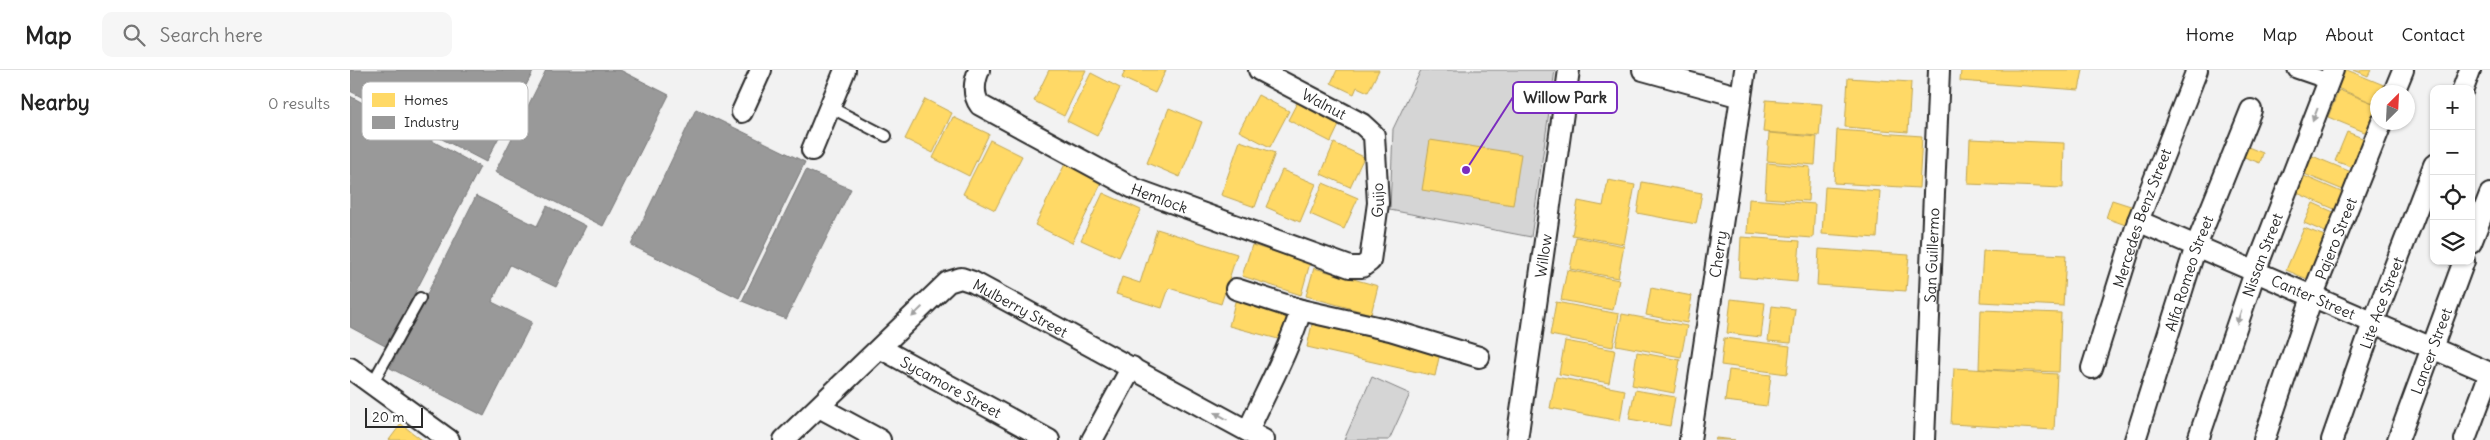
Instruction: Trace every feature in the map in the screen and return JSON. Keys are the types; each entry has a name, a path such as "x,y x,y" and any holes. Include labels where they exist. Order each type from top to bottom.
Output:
{"street":[{"path":"742,112 761,70"},
{"path":"812,150 845,70"},
{"name":"Hemlock","path":"979,70 974,89 975,98 980,105 1134,189 1350,267"},
{"name":"Walnut","path":"1259,70 1362,124"},
{"name":"Willow","path":"1517,440 1569,70"},
{"path":"1643,70 1741,97"},
{"name":"Cherry","path":"1690,440 1745,70"},
{"name":"San Guillermo","path":"1924,440 1939,70"},
{"name":"Mercedes Benz Street","path":"2092,368 2138,221 2197,70"},
{"path":"2296,70 2331,76"},
{"path":"2397,85 2403,70"},
{"path":"2464,85 2470,70"},
{"name":"Nissan Street","path":"2198,440 2255,272 2331,76"},
{"name":"Alfa Romeo Street","path":"2135,440 2196,246 2251,110"},
{"name":"Guijo","path":"1350,267 1362,267 1370,261 1378,203 1374,135 1362,124"},
{"name":"Pajero Street","path":"2264,440 2312,297 2379,130"},
{"name":"Lite Ace Street","path":"2332,440 2373,322 2430,175"},
{"path":"2475,233 2490,194"},
{"name":"Canter Street","path":"2138,221 2490,373"},
{"name":"Lancer Street","path":"2398,440 2462,265"},
{"name":"Mulberry Street","path":"784,440 948,282 961,278 973,282 1132,367 1256,436"},
{"path":"1236,289 1301,310 1390,330 1479,357"},
{"path":"1256,436 1278,366 1292,341 1301,310"},
{"name":"Sycamore Street","path":"880,348 1049,440"},
{"path":"1092,440 1132,367"},
{"path":"350,368 449,440"},
{"path":"2465,440 2490,373"},
{"path":"819,407 880,440"}],"lane":[{"path":"830,107 886,136"},
{"path":"372,384 420,298"}],"shaded area":[{"path":"1421,70 1555,70 1531,237 1390,210 1393,129"},
{"path":"1372,377 1410,394 1389,440 1344,440"}],"building: Homes":[{"path":"1049,70 1086,70 1064,116 1034,101"},
{"path":"1125,70 1166,70 1155,93 1122,78"},
{"path":"1337,70 1379,70 1368,92 1357,87 1354,94 1331,83"},
{"path":"1961,70 2083,70 2079,90 1960,81"},
{"path":"2342,70 2347,70 2384,85 2370,85 2370,102 2335,87"},
{"path":"2354,70 2371,70 2368,76"},
{"path":"1091,73 1120,88 1097,136 1067,121"},
{"path":"1848,78 1911,82 1908,132 1845,127"},
{"path":"2339,90 2370,102 2370,125 2367,133 2328,117"},
{"path":"1258,95 1289,111 1270,147 1239,131"},
{"path":"925,99 952,113 933,153 905,139"},
{"path":"1299,99 1341,121 1331,142 1288,120"},
{"path":"1766,100 1822,104 1819,136 1763,132"},
{"path":"1169,108 1202,122 1180,177 1147,163"},
{"path":"953,117 989,134 969,176 933,158"},
{"path":"1837,130 1922,136 1919,188 1834,183"},
{"path":"2347,132 2365,139 2354,168 2335,161"},
{"path":"1769,133 1817,137 1815,165 1767,161"},
{"path":"1970,139 2064,143 2063,188 1968,184"},
{"path":"990,140 1022,156 995,210 963,194"},
{"path":"1430,140 1521,154 1513,205 1422,190"},
{"path":"1240,141 1275,153 1255,207 1221,195"},
{"path":"1334,143 1364,157 1350,187 1321,174"},
{"path":"2243,145 2263,153 2260,163 2239,155"},
{"path":"2310,155 2356,174 2348,192 2302,173"},
{"path":"1767,163 1810,167 1808,201 1765,198"},
{"path":"1065,164 1102,182 1072,243 1035,225"},
{"path":"1282,170 1316,184 1300,222 1266,207"},
{"path":"2304,176 2346,194 2339,211 2297,193"},
{"path":"1608,180 1635,185 1624,244 1572,235 1578,201 1603,206"},
{"path":"1642,182 1702,193 1696,224 1637,213"},
{"path":"1323,183 1358,198 1344,229 1310,214"},
{"path":"1825,187 1880,191 1877,238 1822,234"},
{"path":"1103,193 1141,210 1119,257 1081,240"},
{"path":"1749,199 1815,204 1813,238 1747,233"},
{"path":"2112,200 2140,209 2134,228 2106,218"},
{"path":"2313,203 2338,214 2330,234 2304,223"},
{"path":"2304,228 2330,238 2312,281 2286,270"},
{"path":"1157,229 1237,254 1221,304 1169,288 1162,308 1116,294 1122,277 1140,283"},
{"path":"1576,237 1624,246 1618,278 1570,269"},
{"path":"1741,237 1800,241 1797,282 1739,277"},
{"path":"1252,245 1310,263 1301,295 1242,276"},
{"path":"1819,249 1909,255 1906,291 1817,285"},
{"path":"1983,251 2066,255 2063,306 1980,302"},
{"path":"1314,268 1378,286 1371,314 1306,296"},
{"path":"1567,270 1619,280 1613,310 1561,300"},
{"path":"1651,288 1692,296 1687,323 1646,315"},
{"path":"1236,298 1290,313 1282,340 1229,326"},
{"path":"1731,299 1765,303 1761,337 1727,333"},
{"path":"1556,302 1619,314 1613,347 1550,335"},
{"path":"1772,306 1795,309 1791,343 1768,341"},
{"path":"1981,310 2061,313 2059,372 1979,369"},
{"path":"1622,314 1687,326 1681,357 1616,345"},
{"path":"1312,324 1440,353 1435,376 1307,347"},
{"path":"1724,338 1790,346 1787,374 1721,365"},
{"path":"1565,341 1615,350 1609,383 1559,374"},
{"path":"1637,352 1680,360 1674,393 1632,385"},
{"path":"1954,368 2057,374 2054,430 1951,424"},
{"path":"1729,370 1771,375 1767,406 1725,401"},
{"path":"1556,377 1625,390 1620,421 1550,408"},
{"path":"1635,390 1675,397 1670,426 1629,419"},
{"path":"401,424 422,440 389,440"},
{"path":"1716,438 1735,440 1715,440"}],"building: Industry":[{"path":"350,70 534,70 528,82 362,82 362,97 350,91"},
{"path":"546,70 620,70 669,95 603,226 495,172 511,140 528,140 528,106"},
{"path":"350,96 362,103 362,140 431,140 480,167 387,347 350,327"},
{"path":"696,109 805,162 739,298 631,245"},
{"path":"444,140 497,140 486,162"},
{"path":"806,170 851,189 786,319 742,301"},
{"path":"476,196 537,226 547,206 586,226 556,287 510,265 492,302 532,322 484,416 390,368"}],"place":[{"name":"Willow Park","path":"1466,170"}]}
